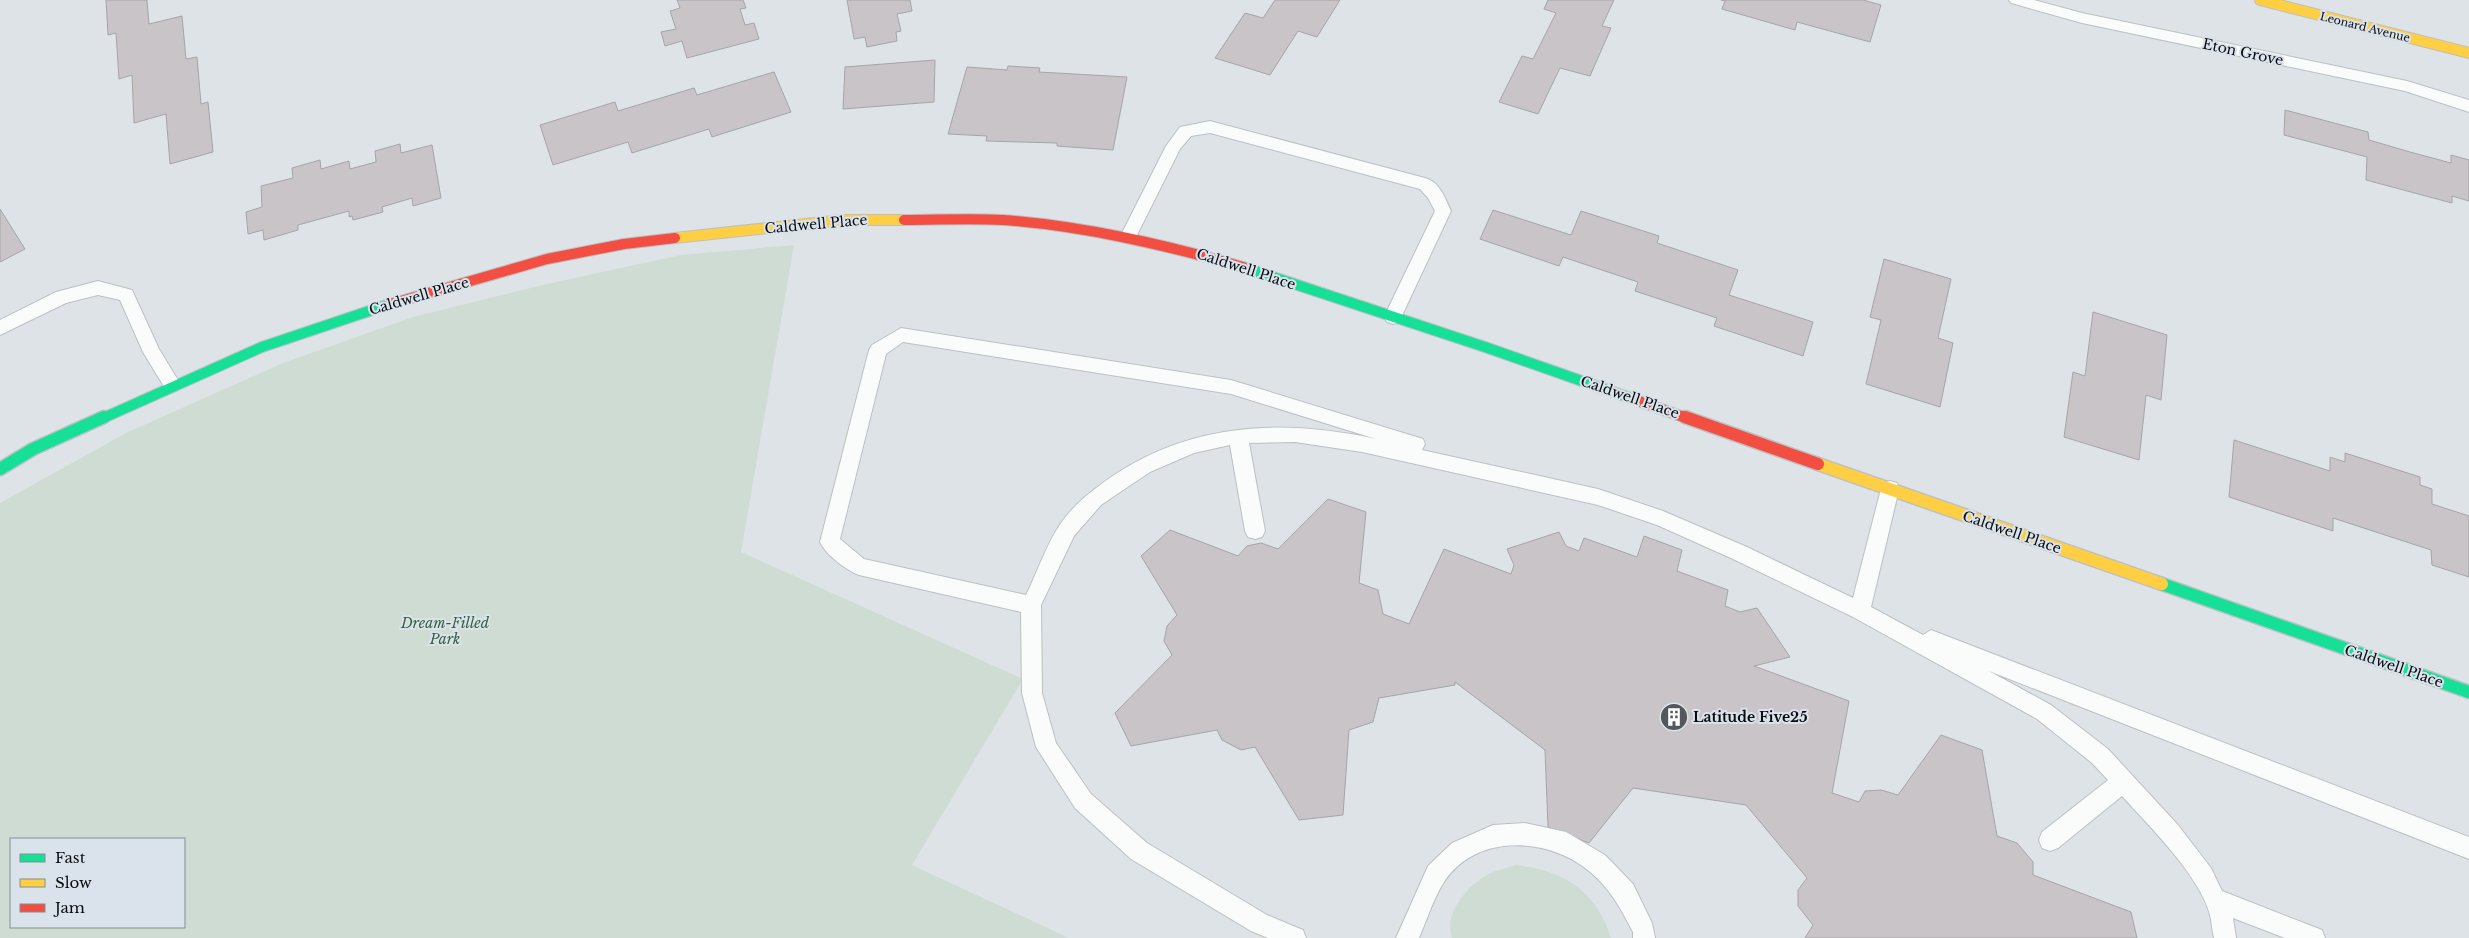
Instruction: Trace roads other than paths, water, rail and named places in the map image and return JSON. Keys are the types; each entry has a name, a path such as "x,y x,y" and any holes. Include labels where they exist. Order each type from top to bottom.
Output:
{"street":[{"name":"Leonard Avenue","path":"2260,0 2469,53"},
{"name":"Caldwell Place","path":"0,469 33,449 262,346 358,313 547,258 624,244 842,220 1003,220 1128,237 1189,251 1486,347 2469,692"}],"lane":[{"name":"Eton Grove","path":"2016,0 2091,20 2407,86 2469,106"},
{"path":"1128,237 1174,146 1186,131 1210,127 1425,184 1435,194 1443,211 1393,317"},
{"path":"0,328 62,298 98,288 126,295 152,352 172,386"},
{"path":"1031,605 859,566 830,542 878,350 901,335 1231,387 1546,485"},
{"path":"1294,938 1259,923 1139,851 1083,801 1047,747 1032,693 1031,605 1067,530 1094,499 1143,466 1192,446 1238,436 1295,434 1362,444 1598,497 1663,519 1740,553 1860,611 2044,712 2100,756 2170,833 2202,876 2221,912 2225,938"},
{"path":"1238,436 1255,531"},
{"path":"1860,611 1890,489"},
{"path":"1860,611 2469,848"},
{"path":"2050,840 2123,781"},
{"path":"1407,938 1436,874 1460,852 1493,836 1525,834 1566,843 1597,863 1625,892 1644,931 1644,938"},
{"path":"2214,899 2314,938"}],"place":[{"name":"Latitude Five25","path":"1674,717"}],"park label":[{"name":"Dream-Filled Park","path":"445,632"}]}
